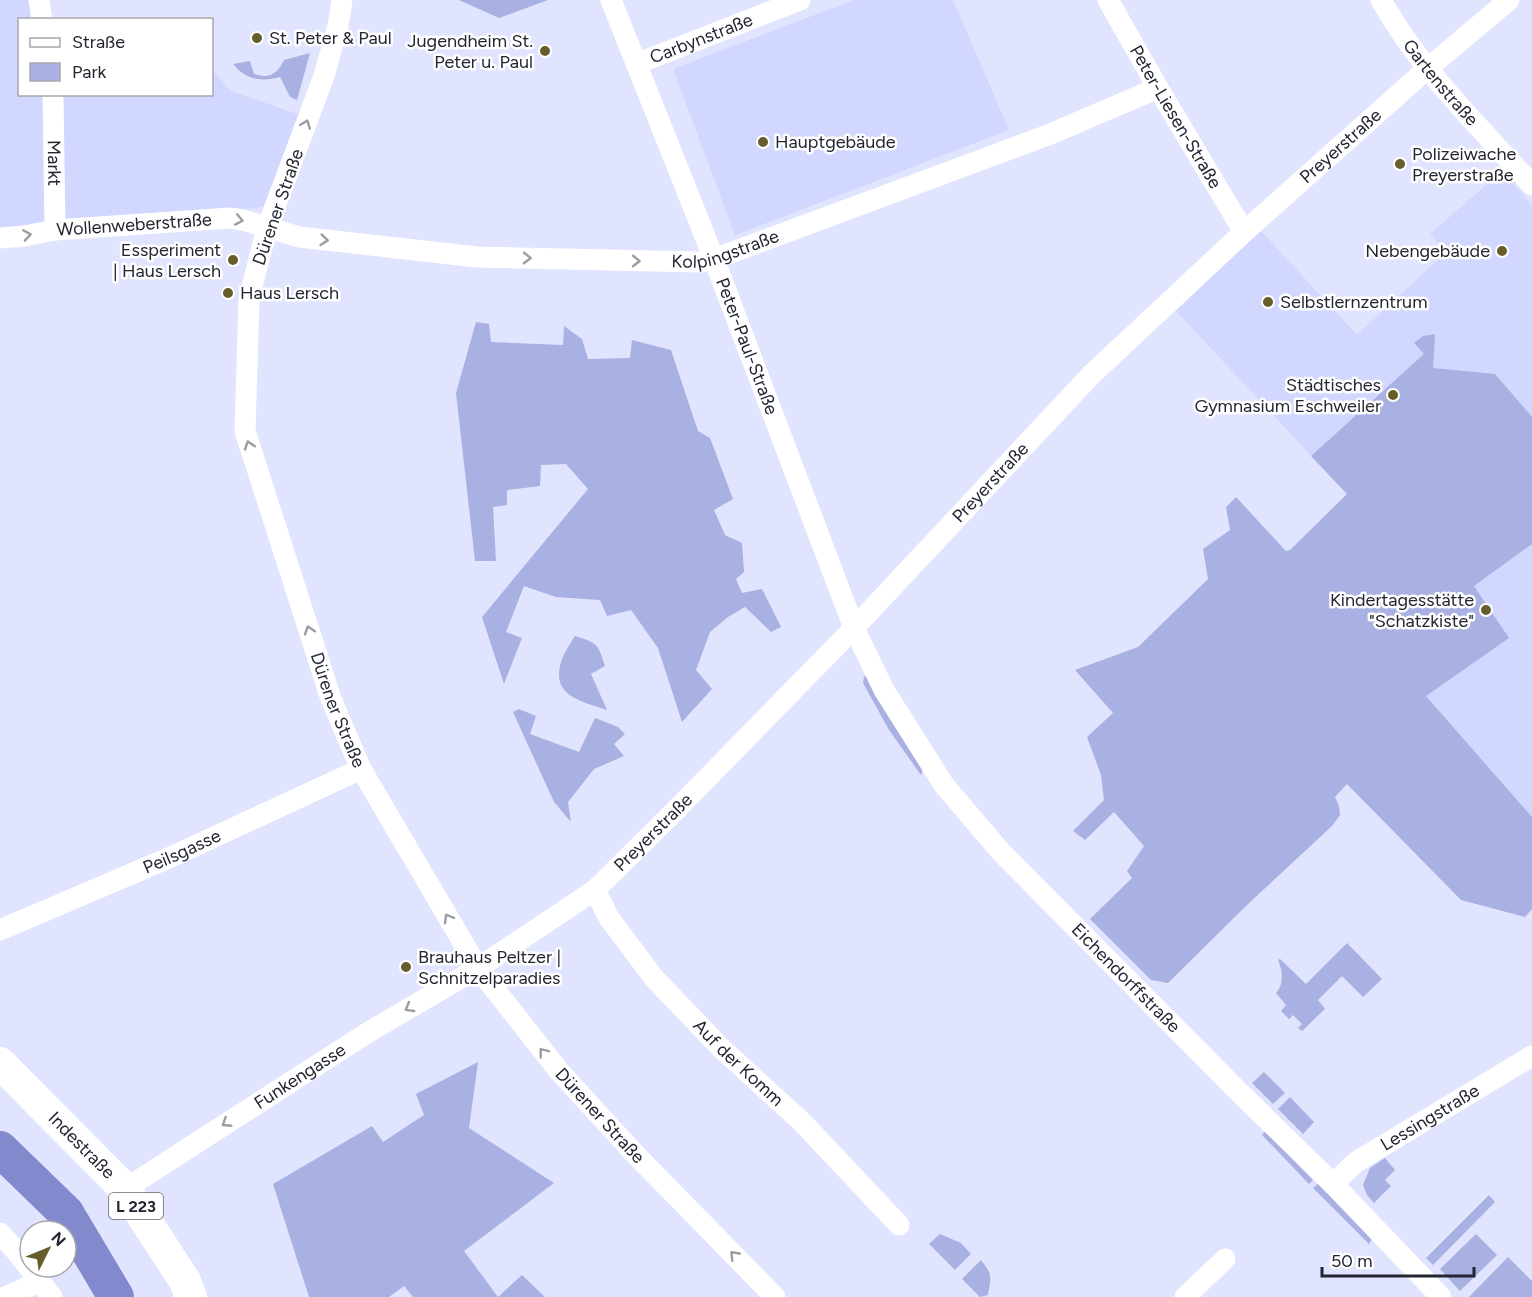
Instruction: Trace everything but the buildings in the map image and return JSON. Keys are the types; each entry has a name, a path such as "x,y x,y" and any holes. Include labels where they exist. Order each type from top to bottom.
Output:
{"main road":[{"name":"Indestraße","path":"0,1063 125,1189 185,1281 191,1297"}],"street":[{"path":"39,0 42,18"},
{"name":"Dürener Straße","path":"342,0 338,26 324,76 267,228 249,298 245,431 331,699 361,769 478,968 559,1071 634,1154 775,1297"},
{"name":"Peter-Paul-Straße","path":"611,0 714,259 854,628"},
{"name":"Carbynstraße","path":"636,64 800,0"},
{"name":"Peter-Liesen-Straße","path":"1108,0 1244,232"},
{"name":"Gartenstraße","path":"1381,0 1394,24 1427,69 1532,185"},
{"name":"Preyerstraße","path":"478,968 595,890 854,628 1091,375 1244,232 1427,69 1509,0"},
{"name":"Kolpingstraße","path":"267,228 298,237 477,257 700,262 714,259 1048,135 1158,88"},
{"name":"Markt","path":"52,96 55,230"},
{"name":"Wollenweberstraße","path":"0,238 55,230 230,218 267,228"},
{"name":"Eichendorffstraße","path":"854,628 884,690 944,784 1001,852 1332,1184 1441,1297"},
{"name":"Peilsgasse","path":"0,930 171,857 361,769"},
{"name":"Auf der Komm","path":"595,890 609,918 654,978 721,1048 803,1123 899,1225"},
{"name":"Funkengasse","path":"125,1189 367,1033 478,968"},
{"name":"Lessingstraße","path":"1332,1184 1356,1162 1532,1056"},
{"path":"0,1233 46,1289 5,1297"},
{"path":"1185,1297 1225,1259"}],"shaded area":[{"path":"0,0 30,0 34,18 18,18 18,96 213,96 213,71 231,91 300,115 266,207 0,230"},
{"path":"854,0 953,0 1009,130 735,235 673,69"},
{"name":"Städtisches Gymnasium Eschweiler","path":"1502,171 1532,205 1532,817 1426,696 1347,494 1176,311 1261,231 1357,335 1446,252 1430,234"}],"green space":[{"path":"459,0 548,0 499,18"},
{"path":"310,53 297,100 290,97 280,77 254,78 243,73 233,64 250,61 254,74 264,76 276,72 284,60"},
{"path":"476,322 489,324 491,342 563,345 564,326 582,339 588,359 630,358 632,340 671,350 698,431 710,438 733,499 714,510 725,535 742,543 744,572 736,579 742,593 762,589 781,627 771,632 745,607 710,632 696,670 712,689 682,722 658,648 631,610 607,616 600,600 556,597 524,586 506,632 522,638 504,684 482,617 588,489 566,464 541,465 540,486 507,490 507,505 493,507 496,561 475,561 456,393"},
{"path":"1435,334 1433,368 1495,374 1532,417 1532,544 1474,586 1509,638 1426,696 1532,817 1532,909 1525,917 1461,900 1347,784 1335,797 1340,815 1332,826 1168,983 1151,980 1090,919 1132,878 1127,871 1144,846 1114,812 1085,840 1073,831 1104,800 1101,775 1087,737 1113,713 1075,670 1138,647 1208,579 1203,549 1230,530 1226,507 1236,497 1286,551 1290,550 1347,494 1311,456 1424,354 1414,343 1423,336"},
{"path":"575,636 593,643 601,653 605,666 591,674 607,710 571,696 560,683 561,662"},
{"path":"866,676 923,769 921,775 889,730 863,683"},
{"path":"519,709 536,716 530,734 579,752 595,718 618,727 625,734 614,744 624,756 594,769 568,802 571,822 554,802 513,712"},
{"path":"1347,943 1382,979 1363,997 1342,976 1318,1000 1325,1009 1302,1031 1298,1028 1302,1024 1293,1015 1289,1019 1281,1011 1286,1005 1276,993 1282,978 1278,960 1280,959 1306,984"},
{"path":"478,1062 469,1128 554,1183 464,1251 498,1297 413,1297 404,1286 389,1297 309,1297 273,1184 372,1126 383,1142 424,1115 416,1094"},
{"path":"1264,1072 1285,1093 1273,1104 1252,1083"},
{"path":"1290,1097 1314,1122 1303,1134 1278,1109"},
{"path":"1265,1131 1313,1180 1309,1184 1262,1135"},
{"path":"1385,1158 1395,1170 1385,1180 1391,1186 1374,1203 1367,1195 1363,1185 1370,1168"},
{"path":"1318,1184 1372,1239 1369,1244 1313,1188"},
{"path":"1489,1195 1495,1202 1433,1265 1426,1258"},
{"path":"940,1234 961,1243 971,1254 955,1270 929,1244"},
{"path":"1476,1234 1497,1255 1460,1291 1440,1269"},
{"path":"1508,1257 1532,1281 1532,1297 1469,1297"},
{"path":"981,1260 988,1269 990,1280 988,1295 980,1297 962,1279"},
{"path":"522,1275 545,1297 498,1297"}],"waterway":[{"path":"0,1149 66,1213 116,1297"}],"place":[{"name":"St. Peter & Paul","path":"257,38"},
{"name":"Jugendheim St. Peter u. Paul","path":"545,51"},
{"name":"Hauptgebäude","path":"763,142"},
{"name":"Polizeiwache Preyerstraße","path":"1400,164"},
{"name":"Nebengebäude","path":"1502,251"},
{"name":"Essperiment | Haus Lersch","path":"233,260"},
{"name":"Haus Lersch","path":"228,293"},
{"name":"Selbstlernzentrum","path":"1268,302"},
{"name":"Städtisches Gymnasium Eschweiler","path":"1393,395"},
{"name":"Kindertagesstätte \"Schatzkiste\"","path":"1486,610"},
{"name":"Brauhaus Peltzer | Schnitzelparadies","path":"406,967"}]}
